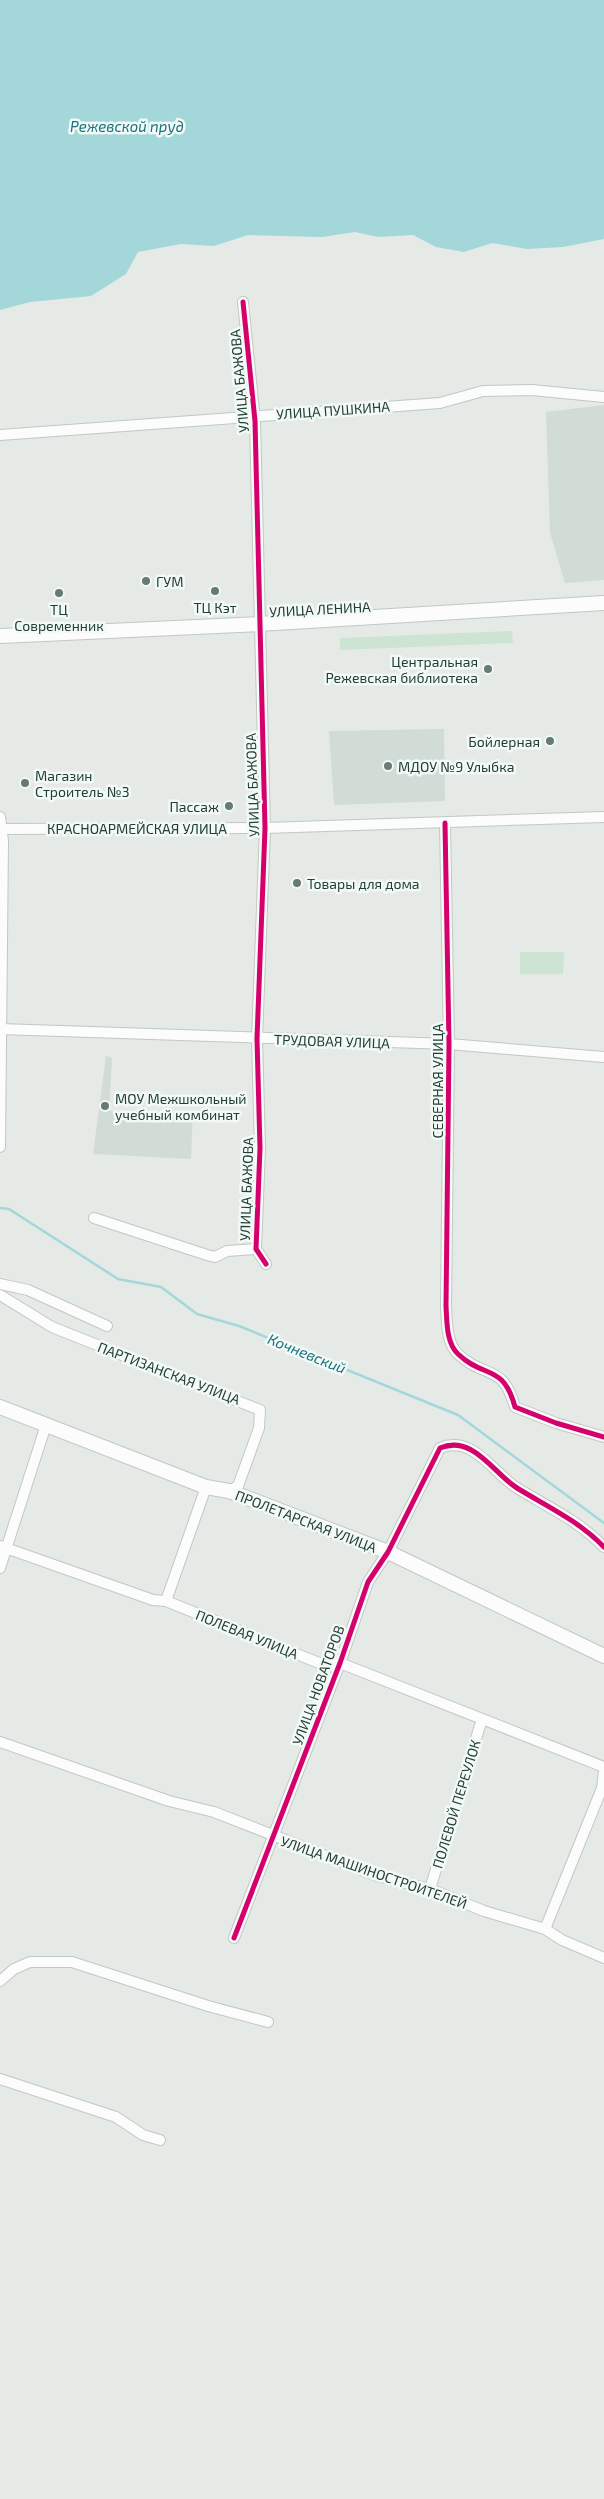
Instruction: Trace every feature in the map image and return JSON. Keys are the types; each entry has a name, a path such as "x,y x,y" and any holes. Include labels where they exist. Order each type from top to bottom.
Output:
{"street":[{"name":"УЛИЦА БАЖОВА","path":"243,302 255,414 259,624 266,828 257,1039 260,1148 256,1249 266,1264"},
{"name":"УЛИЦА ПУШКИНА","path":"0,435 255,414 440,403 483,392 532,390 604,397"},
{"name":"УЛИЦА ЛЕНИНА","path":"0,636 259,624 604,603"},
{"path":"0,817 0,1147"},
{"name":"КРАСНОАРМЕЙСКАЯ УЛИЦА","path":"1,828 266,828 604,817"},
{"name":"СЕВЕРНАЯ УЛИЦА","path":"445,823 449,1044 446,1306 450,1339 457,1354 502,1378 510,1389 515,1407 556,1423 604,1437"},
{"name":"ТРУДОВАЯ УЛИЦА","path":"0,1029 449,1044 604,1056"},
{"path":"94,1218 206,1256 215,1257 227,1251 256,1249"},
{"name":"ПАРТИЗАНСКАЯ УЛИЦА","path":"0,1284 28,1290 107,1326"},
{"name":"ПАРТИЗАНСКАЯ УЛИЦА","path":"0,1295 52,1327 260,1410 259,1428 238,1486 230,1491"},
{"name":"ПРОЛЕТАРСКАЯ УЛИЦА","path":"0,1407 206,1487 230,1491 388,1552 604,1656"},
{"path":"0,1568 3,1547 46,1426"},
{"name":"УЛИЦА НОВАТОРОВ","path":"234,1938 340,1663 368,1582 388,1552 440,1448 448,1444 460,1446 486,1458 515,1487 588,1530 604,1547"},
{"path":"166,1602 206,1487"},
{"name":"ПОЛЕВАЯ УЛИЦА","path":"3,1547 152,1600 166,1602 324,1665 340,1663 604,1767"},
{"name":"ПОЛЕВОЙ ПЕРЕУЛОК","path":"430,1889 482,1719"},
{"name":"УЛИЦА МАШИНОСТРОИТЕЛЕЙ","path":"0,1742 169,1801 214,1812 273,1837 377,1876 430,1889 484,1910 545,1929 562,1940 604,1958"},
{"path":"545,1929 602,1788 604,1771"},
{"path":"0,1981 14,1969 30,1962 72,1962 208,2006 268,2022"},
{"path":"0,2079 116,2117 143,2135 160,2140"}],"shaded area":[{"path":"604,405 604,580 565,583 550,533 546,412"},
{"name":"МДОУ №9 Улыбка","path":"444,729 445,801 334,805 329,731"},
{"name":"МОУ Межшкольный учебный комбинат","path":"106,1056 112,1058 109,1111 193,1113 191,1159 93,1154"}],"green space":[{"path":"512,631 513,643 340,650 340,638"},
{"path":"520,952 564,952 563,974 520,974"}],"water":[{"name":"Режевской пруд","path":"0,0 604,0 604,239 563,247 527,249 492,243 464,252 436,247 413,235 378,237 355,232 322,237 248,235 214,246 181,244 138,252 126,274 91,296 30,302 0,310"}],"waterway":[{"name":"Кочневский","path":"0,1208 9,1209 118,1279 161,1287 197,1314 239,1326 458,1415 604,1523"}],"cycle path":[{"path":"243,302 255,421 265,828 257,1039 260,1148 256,1249 266,1264"},
{"path":"445,823 449,1044 446,1306 449,1338 454,1349 467,1362 499,1377 510,1393 515,1407 556,1423 604,1437"},
{"path":"234,1938 340,1663 368,1582 388,1552 440,1448 452,1445 463,1446 473,1451 508,1482 574,1522 604,1547"}],"place":[{"name":"ГУМ","path":"146,581"},
{"name":"ТЦ Кэт","path":"215,591"},
{"name":"ТЦ Современник","path":"59,593"},
{"name":"Центральная Режевская библиотека","path":"488,669"},
{"name":"Бойлерная","path":"550,741"},
{"name":"МДОУ №9 Улыбка","path":"388,766"},
{"name":"Магазин Строитель №3","path":"25,783"},
{"name":"Пассаж","path":"229,806"},
{"name":"Товары для дома","path":"297,883"},
{"name":"МОУ Межшкольный учебный комбинат","path":"105,1106"}]}
